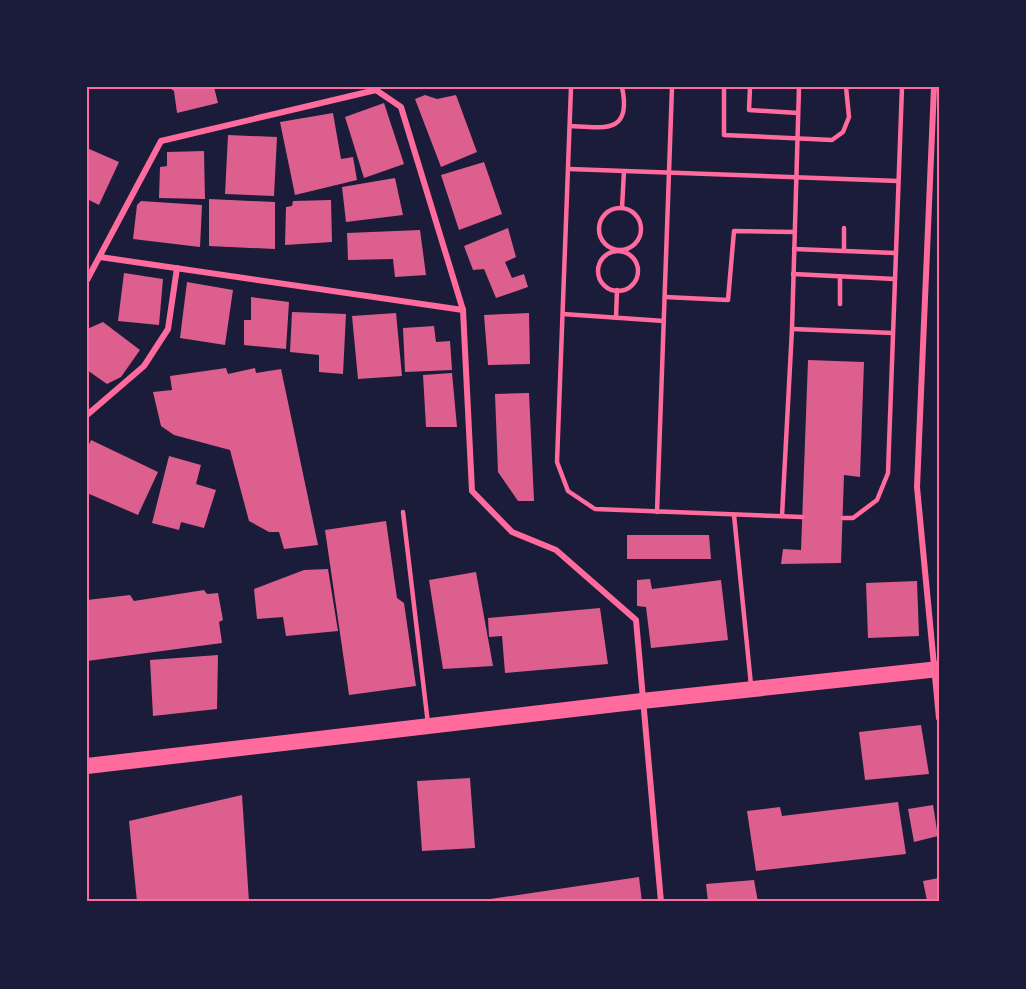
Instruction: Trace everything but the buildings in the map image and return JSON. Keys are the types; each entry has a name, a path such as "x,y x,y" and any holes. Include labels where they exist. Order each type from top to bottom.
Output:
{"highway":[{"path":"87,766 642,701 937,670"}],"street":[{"path":"934,87 917,487 937,670 939,718"},
{"path":"87,280 161,141 376,90 401,107 463,310 472,491 512,532 556,550 636,620 661,902"},
{"path":"100,256 463,310"},
{"path":"87,415 144,366 168,329 177,268"}],"lane":[{"path":"571,87 557,462 568,491 595,509 802,517"},
{"path":"570,126 609,128 620,119 626,105 622,87"},
{"path":"657,512 672,87"},
{"path":"724,87 724,135 797,140 832,140 843,132 849,117 846,87"},
{"path":"750,87 749,110 798,113"},
{"path":"782,516 792,329 799,87"},
{"path":"843,518 853,518 877,500 888,473 902,87"},
{"path":"569,169 898,181"},
{"path":"622,208 624,171"},
{"path":"621,251 608,253 603,257 598,268 601,281 605,286 617,290 629,286 637,276 638,269 632,257 621,251 607,246 602,240 599,226 604,215 609,211 622,208 634,213 641,232 634,245 621,251"},
{"path":"844,228 844,251"},
{"path":"665,297 728,300 734,231 795,232"},
{"path":"794,249 895,253"},
{"path":"793,274 895,279"},
{"path":"840,277 840,304"},
{"path":"616,318 617,290"},
{"path":"563,314 664,321"},
{"path":"792,329 893,333"},
{"path":"403,512 429,726"},
{"path":"734,514 751,689"}]}
